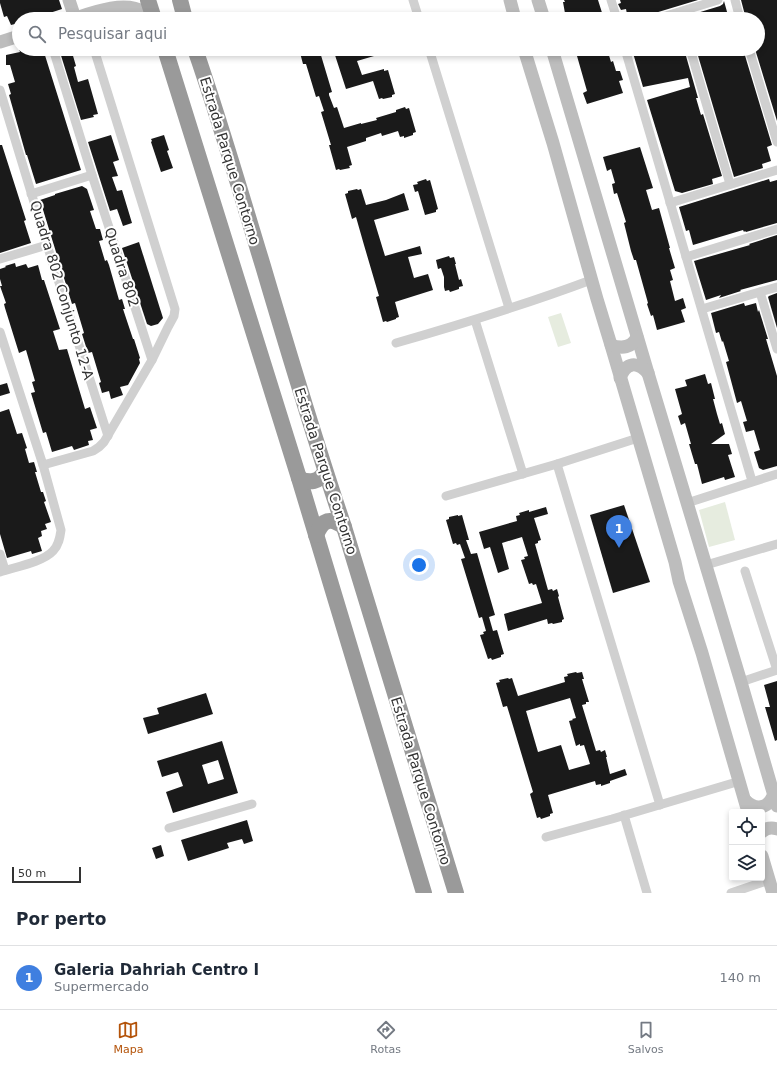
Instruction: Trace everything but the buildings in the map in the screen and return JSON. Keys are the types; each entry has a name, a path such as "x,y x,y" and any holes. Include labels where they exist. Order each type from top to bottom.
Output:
{"highway":[{"path":"148,0 152,12"},
{"path":"180,0 184,12"},
{"name":"Estrada Parque Contorno","path":"167,56 299,478 424,893"},
{"name":"Estrada Parque Contorno","path":"197,56 215,107 281,328 325,471 344,527 456,893"},
{"path":"299,478 308,482 317,480 325,471"},
{"path":"316,535 319,527 325,522 333,521 344,527"}],"main road":[{"path":"69,0 76,12"},
{"path":"97,12 122,4 143,0"},
{"path":"187,12 188,0"},
{"path":"510,0 513,12"},
{"path":"538,0 542,12"},
{"path":"122,4 144,12"},
{"path":"0,42 12,38"},
{"path":"526,56 675,562 679,581 747,806 749,804 761,807 768,804 772,800 775,800 554,56"},
{"path":"611,345 618,348 630,345 637,337"},
{"path":"620,378 623,370 628,366 634,365 642,367 648,373"},
{"path":"765,830 773,827 777,829"},
{"path":"765,866 771,887"}],"street":[{"path":"413,0 417,12"},
{"path":"611,0 615,12"},
{"path":"690,12 718,0"},
{"path":"735,0 738,12"},
{"path":"55,56 92,175"},
{"path":"43,464 93,451 99,447 108,436 152,360 174,316 175,309 96,56"},
{"path":"431,56 509,308"},
{"path":"627,56 752,481"},
{"path":"692,56 730,184"},
{"path":"751,56 777,142"},
{"path":"0,90 32,194"},
{"path":"670,203 777,170"},
{"name":"Quadra 802 Conjunto 12-A","path":"92,175 32,194 108,436"},
{"name":"Quadra 802","path":"92,175 152,360"},
{"path":"686,257 777,229"},
{"path":"0,259 47,245"},
{"path":"396,343 548,297 591,280"},
{"path":"702,309 777,287"},
{"path":"760,292 777,349"},
{"path":"476,320 523,474"},
{"path":"0,332 43,464 61,530 60,536 53,551 42,559 3,571 0,554"},
{"path":"446,496 557,464 638,438"},
{"path":"557,464 660,805"},
{"path":"687,503 777,474"},
{"path":"706,565 777,544"},
{"path":"741,682 777,670 745,571"},
{"path":"546,837 740,781"},
{"path":"169,828 252,804"},
{"path":"624,815 647,893"},
{"path":"731,893 771,887"}],"shaded area":[{"path":"561,313 571,343 558,347 548,317"},
{"path":"725,502 735,540 709,547 699,510"}],"place":[{"name":"Galeria Dahriah Centro I","path":"619,548"}]}
